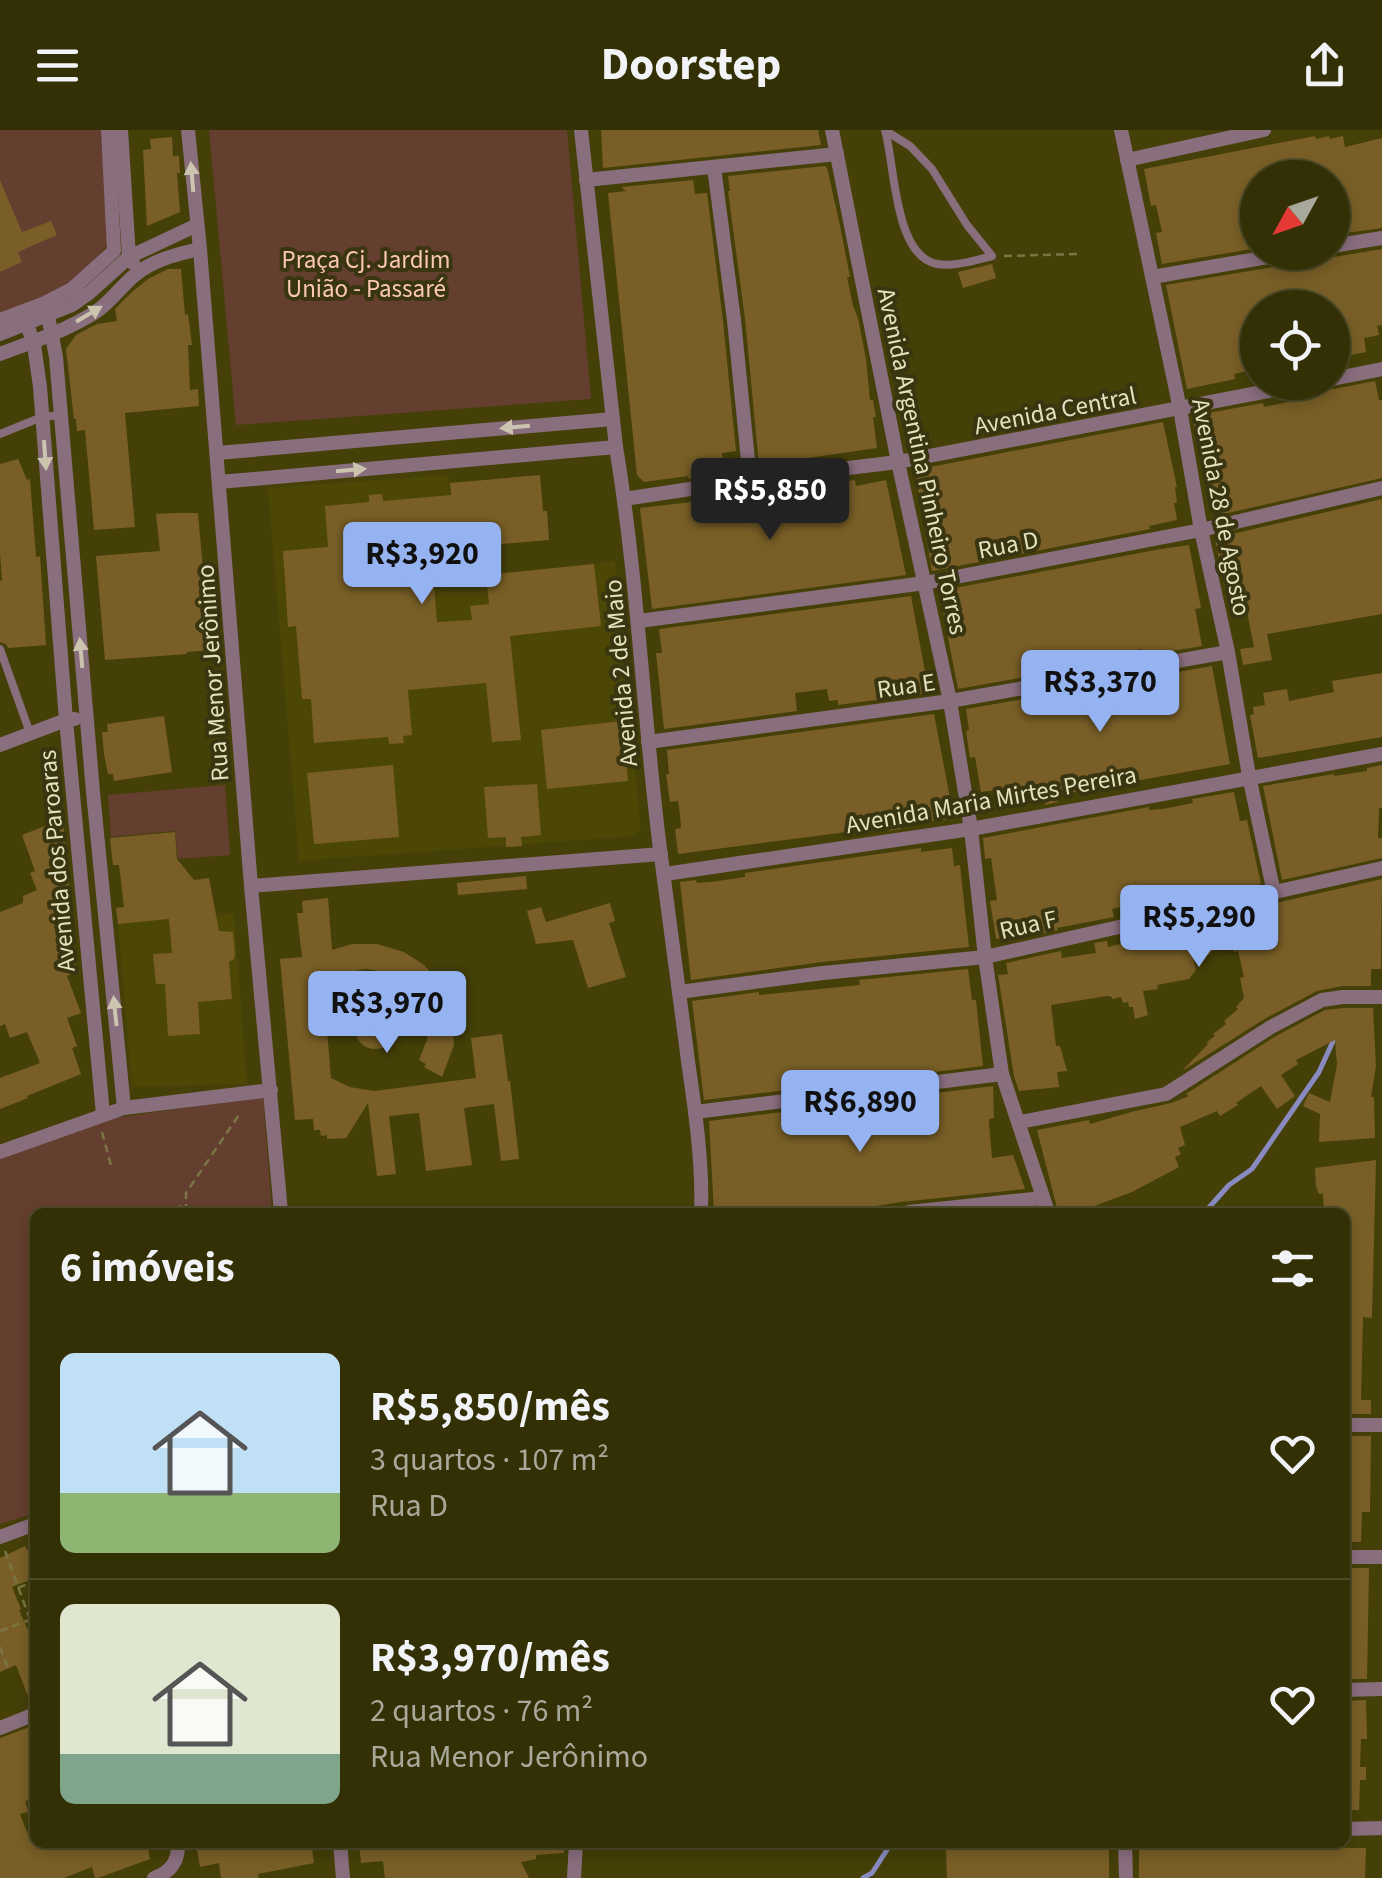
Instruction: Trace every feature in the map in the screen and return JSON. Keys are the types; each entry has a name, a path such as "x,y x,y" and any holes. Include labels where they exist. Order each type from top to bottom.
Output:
{"street":[{"path":"0,320 67,292 114,251 108,130"},
{"path":"121,130 129,257 140,272"},
{"name":"Rua Menor Jerônimo","path":"188,130 220,482 263,1091 279,1208"},
{"name":"Avenida 2 de Maio","path":"581,130 612,419 639,621 660,854 695,1112 701,1208"},
{"name":"Avenida Argentina Pinheiro Torres","path":"832,130 950,702 1002,1074 1045,1205"},
{"name":"Avenida 28 de Agosto","path":"1121,130 1274,892"},
{"path":"1127,160 1264,130"},
{"path":"586,180 837,154"},
{"path":"714,167 750,480"},
{"path":"0,334 72,305 129,257 197,224"},
{"path":"1350,243 1382,238"},
{"path":"0,354 97,311 140,272 164,258 200,248"},
{"path":"1152,277 1240,262"},
{"name":"Avenida dos Paroaras","path":"48,316 124,1108"},
{"name":"Avenida dos Paroaras","path":"27,324 33,342 42,417 100,1115"},
{"path":"1350,375 1382,369"},
{"name":"Avenida Central","path":"624,499 898,462 1240,397"},
{"path":"217,453 612,419"},
{"path":"554,424 554,452"},
{"path":"460,432 462,460"},
{"path":"388,438 389,466"},
{"path":"289,446 290,475"},
{"path":"220,482 616,447"},
{"name":"Rua D","path":"639,621 925,583 1202,530 1382,488"},
{"path":"56,603 76,602"},
{"name":"Rua E","path":"648,742 950,702 1228,652"},
{"path":"0,745 66,720 87,718"},
{"name":"Avenida Maria Mirtes Pereira","path":"665,874 970,829 1382,754"},
{"path":"251,886 660,854"},
{"name":"Rua F","path":"679,992 984,957 1382,868"},
{"path":"1020,1122 1166,1094 1271,1026 1322,1000 1382,997"},
{"path":"695,1112 1002,1074"},
{"path":"0,1152 124,1108 263,1091"},
{"path":"987,1208 1045,1205"},
{"path":"1350,1424 1382,1425"},
{"path":"3,1544 30,1527"},
{"path":"1350,1557 1382,1557"},
{"path":"1350,1690 1382,1690"},
{"path":"0,1728 30,1716"},
{"path":"1350,1829 1382,1828"},
{"path":"160,1877 178,1857 178,1848"},
{"path":"341,1848 344,1878"},
{"path":"574,1878 576,1848"},
{"path":"1125,1848 1126,1878"}],"lane":[{"path":"886,131 910,146 932,169 992,256 944,265 931,263 917,254 902,222 886,131"},
{"path":"0,434 42,417 60,415"},
{"path":"0,648 30,733"}],"path":[{"path":"992,256 1078,254"},
{"path":"179,1208 263,1091"},
{"path":"100,1115 112,1169"},
{"path":"184,1200 185,1208"},
{"path":"3,1544 30,1615"},
{"path":"18,1588 30,1583"},
{"path":"0,1632 30,1620"},
{"path":"0,1647 10,1670"}],"shaded area":[{"path":"448,475 457,578 615,561 641,831 634,836 299,861 268,488"},
{"path":"234,913 247,1084 132,1087 118,924"}],"green space":[{"path":"0,130 101,130 109,243 63,287 0,315"},
{"name":"Praça Cj. Jardim União - Passaré","path":"209,130 567,130 591,399 236,425"},
{"path":"225,785 230,855 178,859 175,831 111,837 108,795"},
{"path":"263,1097 272,1208 30,1208 30,1515 0,1524 0,1159 107,1119"}],"building":[{"path":"601,130 818,130 821,145 603,168"},
{"path":"1315,136 1343,136 1345,147 1382,138 1382,228 1350,232 1350,160 1240,160 1240,251 1162,264 1156,233 1162,232 1156,205 1151,206 1144,169"},
{"path":"172,137 173,156 179,156 180,212 147,226 143,150 151,149 150,139"},
{"path":"825,166 866,359 877,448 759,465 728,176"},
{"path":"0,180 22,232 51,221 57,235 18,252 22,262 0,272"},
{"path":"693,180 695,194 707,193 736,451 722,453 724,472 644,482 637,475 608,193 626,191 621,187"},
{"path":"1382,249 1382,325 1377,326 1379,335 1364,338 1366,352 1350,355 1350,290 1240,290 1240,373 1234,374 1235,379 1187,389 1166,285 1256,270 1350,270 1350,254"},
{"path":"992,264 996,278 963,288 958,272"},
{"path":"168,269 181,269 192,345 188,345 190,390 198,389 199,406 125,413 135,527 94,530 85,430 77,431 74,419 66,349 76,335 97,324 117,321 115,309 148,279"},
{"path":"1375,381 1382,400 1382,478 1219,515 1210,477 1204,478 1192,416 1263,403 1264,407 1297,400 1350,400 1350,386"},
{"path":"1163,422 1177,487 1177,520 1149,526 1150,529 932,571 915,470"},
{"path":"18,459 27,480 30,479 46,645 8,648 0,642 0,464"},
{"path":"540,475 549,540 431,550 437,622 472,620 470,606 489,604 486,575 594,564 601,626 510,636 521,740 492,742 486,683 408,690 412,735 403,736 404,743 389,744 388,737 314,743 311,699 302,699 296,626 288,627 283,551 328,547 325,506 369,502 369,495 382,494 383,501 451,495 450,483"},
{"path":"855,480 856,486 886,480 906,575 652,609 640,508"},
{"path":"1382,499 1382,614 1267,634 1272,660 1243,665 1240,649 1254,647 1241,581 1224,585 1215,538"},
{"path":"198,513 210,650 105,660 96,556 160,551 156,514"},
{"path":"1189,545 1201,608 1195,609 1202,646 1143,656 1141,649 1114,654 1116,661 958,689 939,591"},
{"path":"911,596 929,693 838,705 838,700 829,701 827,689 795,693 797,711 664,729 656,653 662,653 659,629"},
{"path":"1212,666 1230,764 1057,795 1058,802 1045,805 1042,792 1028,794 1026,786 981,792 975,757 970,758 966,709"},
{"path":"1382,673 1382,737 1258,758 1250,715 1254,714 1253,707 1265,705 1263,693 1287,689 1289,701 1334,692 1332,681"},
{"path":"934,714 953,814 950,819 901,825 901,829 887,831 886,827 678,854 675,829 681,828 680,814 678,801 670,802 667,750"},
{"path":"164,716 172,772 114,781 113,774 108,774 104,754 102,732 108,732 107,724"},
{"path":"622,721 628,781 547,789 541,730"},
{"path":"393,765 399,837 314,844 307,773"},
{"path":"1382,765 1378,838 1382,838 1382,858 1282,880 1263,786 1367,771"},
{"path":"537,784 541,835 521,837 522,846 506,847 506,837 488,838 484,787"},
{"path":"1234,792 1240,821 1247,820 1261,884 1142,911 1140,903 1112,909 1114,917 1003,942 1002,938 996,939 990,901 997,900 991,858 985,859 983,838 1149,807 1163,809"},
{"path":"63,819 76,965 72,966 74,973 67,976 81,1013 67,1018 81,1074 0,1109 0,1078 40,1063 27,1032 10,1038 5,1024 0,1026 0,912 23,903 23,896 37,890 30,873 35,871 22,835"},
{"path":"175,832 177,859 194,880 209,878 219,931 233,932 235,954 229,962 232,999 198,1002 200,1034 168,1036 165,984 156,984 153,954 172,953 169,919 118,924 116,908 124,907 119,865 113,865 110,838"},
{"path":"921,848 921,852 952,848 954,866 960,865 969,947 691,980 680,882 711,882 745,877 745,873"},
{"path":"526,876 527,889 458,895 457,883"},
{"path":"1382,879 1381,969 1371,969 1371,986 1317,991 1182,1071 1226,1024 1224,1021 1244,998 1240,978 1244,977 1229,931 1209,955 1193,958 1196,970 1189,979 1143,991 1148,1015 1135,1019 1133,1007 1123,1003 1121,997 1051,1005 1056,1046 1060,1046 1067,1071 1057,1072 1059,1087 1019,1091 998,975 1008,974 1006,963 1061,951 1062,958 1096,953 1094,943 1107,941 1108,947 1133,941 1132,935 1203,919 1205,928 1233,922 1231,913"},
{"path":"328,898 332,950 352,944 377,944 404,952 424,965 449,1001 454,1045 442,1077 424,1067 426,1064 419,1060 428,1025 416,995 386,972 350,972 329,981 312,1001 315,1031 327,1030 331,1078 350,1087 374,1091 476,1078 471,1038 502,1034 519,1159 501,1161 494,1104 464,1108 472,1165 426,1171 419,1113 389,1116 396,1174 377,1176 368,1103 346,1138 327,1139 320,1130 314,1130 313,1119 295,1120 280,959 302,957 297,913 303,913 302,901"},
{"path":"610,903 615,921 609,923 626,977 588,988 573,940 536,944 527,911 541,907 546,922"},
{"path":"968,969 972,1000 976,1000 983,1066 704,1100 692,1001 860,985 859,980"},
{"path":"1373,1008 1376,1066 1371,1097 1375,1138 1319,1142 1320,1114 1303,1106 1309,1093 1330,1102 1337,1064 1335,1040 1296,1060 1298,1064 1281,1075 1295,1096 1277,1109 1261,1086 1220,1116 1217,1111 1180,1127 1185,1145 1178,1148 1181,1154 1175,1157 1179,1167 1132,1192 1089,1208 1057,1208 1037,1130 1089,1120 1090,1124 1189,1096 1186,1094 1276,1036 1325,1010"},
{"path":"375,1009 389,1015 395,1029 389,1043 375,1049 361,1043 355,1029 361,1015"},
{"path":"993,1086 994,1118 989,1119 992,1158 1013,1155 1025,1189 864,1208 714,1208 709,1121"},
{"path":"1376,1160 1372,1318 1363,1317 1361,1400 1371,1400 1371,1414 1350,1414 1350,1208 1324,1208 1315,1168"},
{"path":"1350,1436 1371,1436 1370,1512 1362,1512 1361,1542 1350,1542"},
{"path":"25,1546 30,1549 30,1580 12,1587 30,1635 30,1701 16,1665 0,1672 0,1558"},
{"path":"1350,1568 1369,1568 1367,1679 1350,1679"},
{"path":"1366,1700 1367,1739 1361,1739 1360,1767 1366,1767 1366,1780 1360,1780 1359,1810 1350,1810 1350,1701"},
{"path":"30,1727 30,1800 25,1801 28,1812 20,1814 30,1848 148,1848 150,1859 98,1878 92,1867 64,1878 0,1878 0,1738"},
{"path":"312,1848 314,1863 258,1874 259,1878 221,1878 219,1863 200,1867 197,1850"},
{"path":"360,1848 564,1848 564,1853 536,1855 536,1859 521,1862 529,1878 385,1878 383,1861 361,1863"},
{"path":"1109,1848 1109,1878 947,1878 946,1850"},
{"path":"1139,1848 1366,1848 1365,1878 1139,1878"}],"waterway":[{"path":"1209,1208 1229,1185 1252,1169 1319,1072 1334,1039"},
{"path":"863,1878 872,1873 888,1848"}]}
